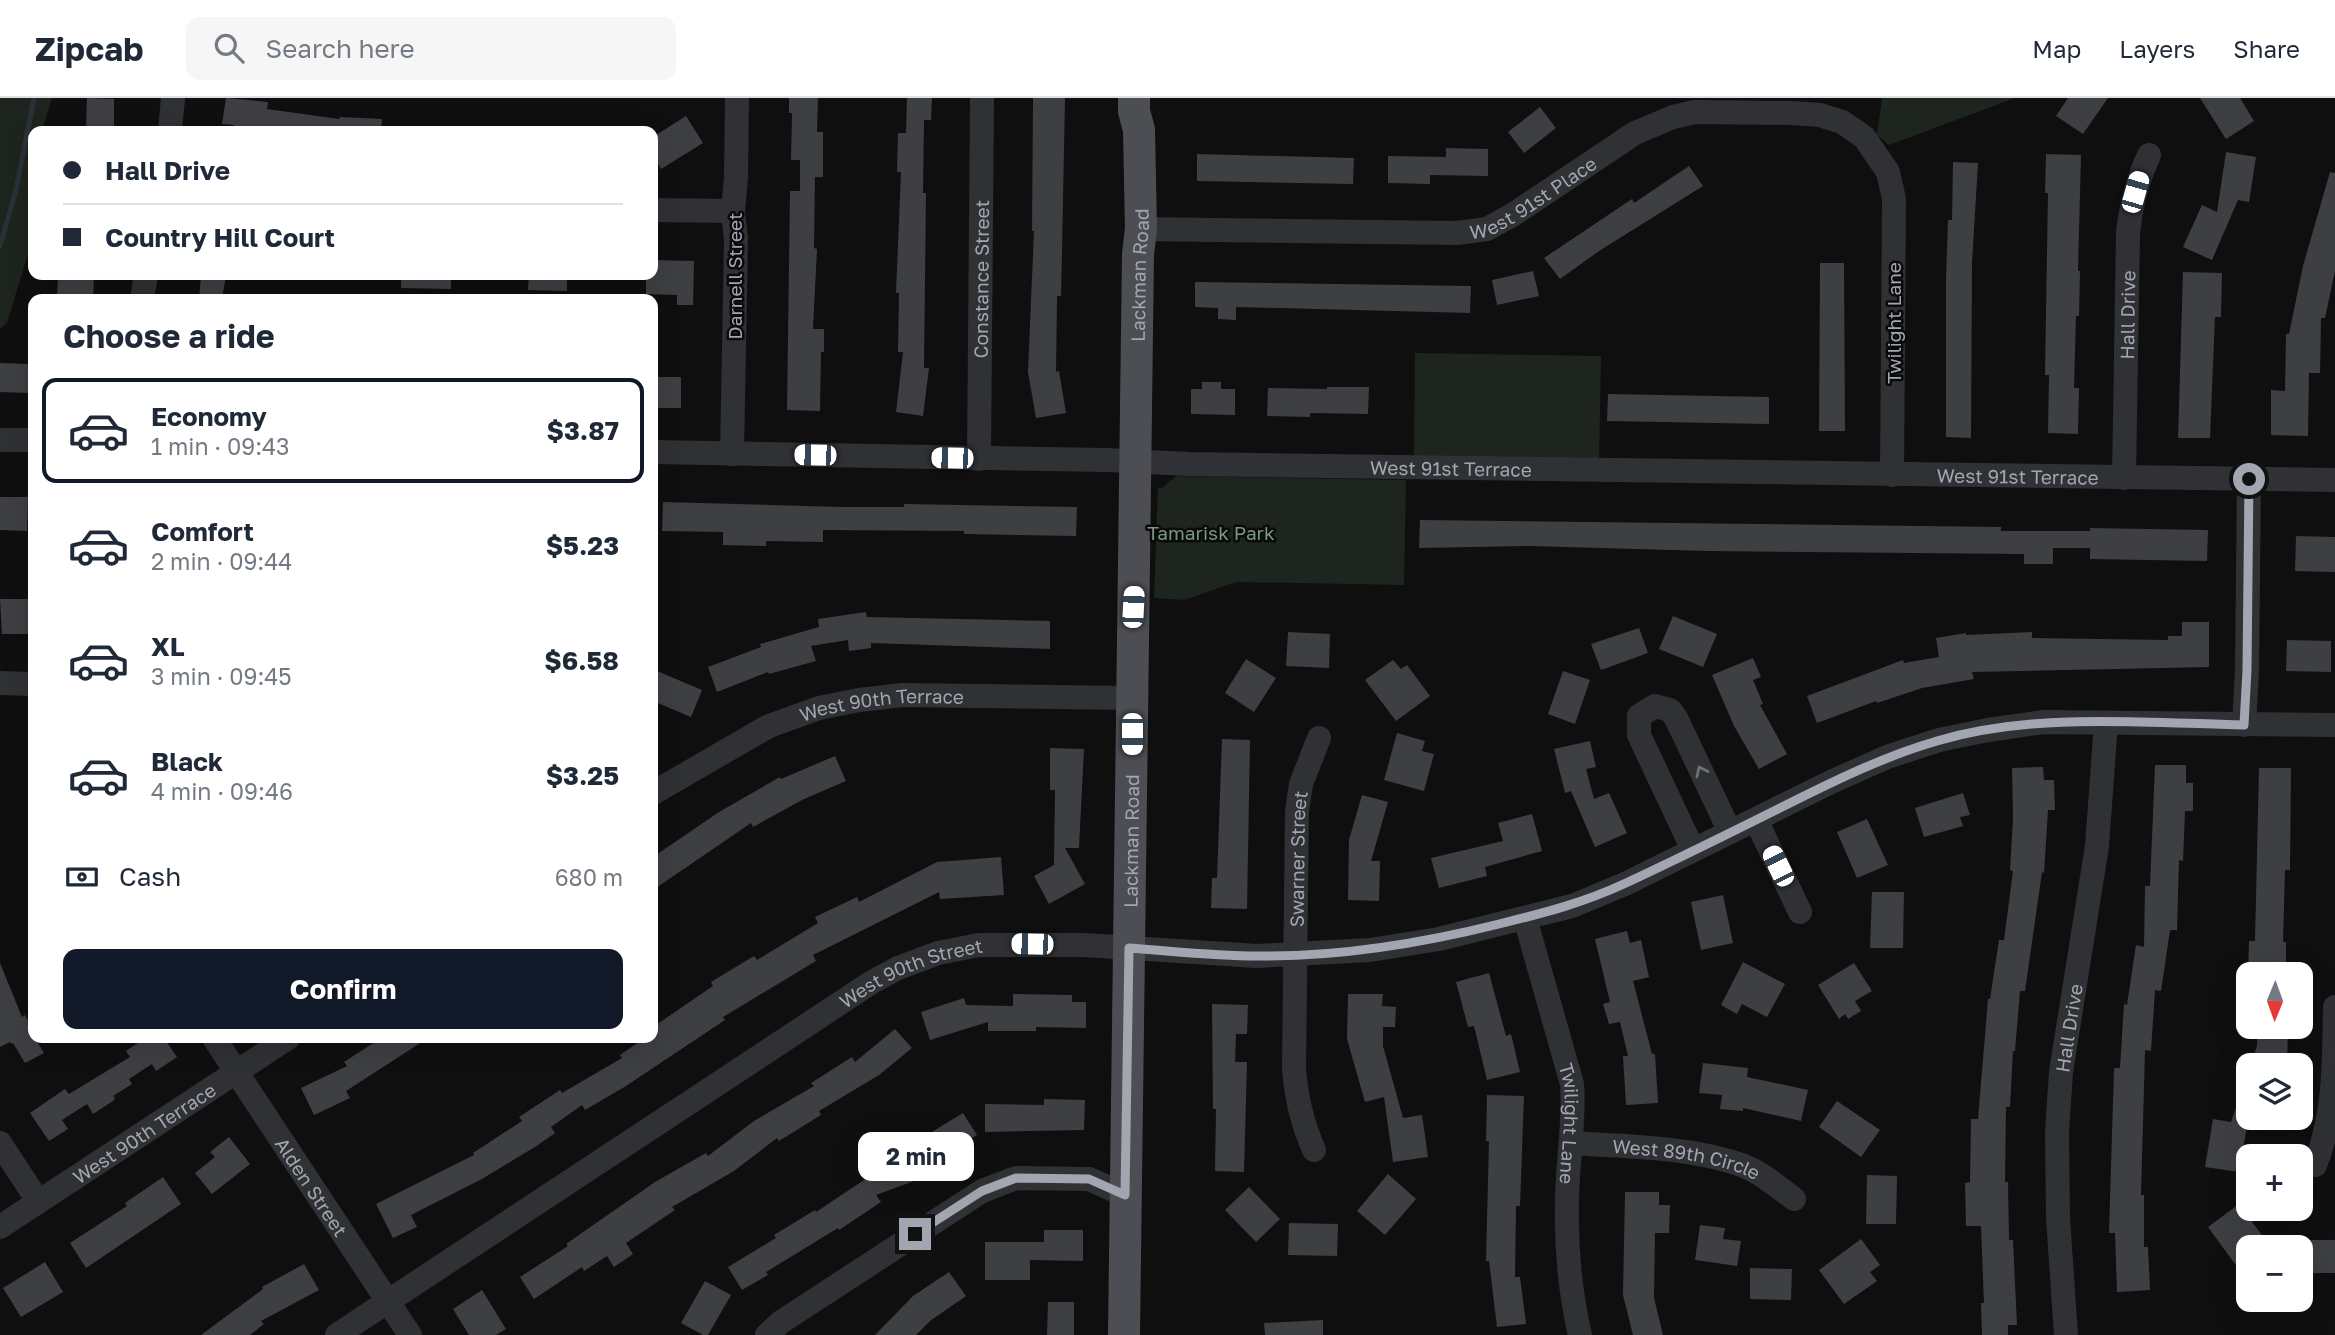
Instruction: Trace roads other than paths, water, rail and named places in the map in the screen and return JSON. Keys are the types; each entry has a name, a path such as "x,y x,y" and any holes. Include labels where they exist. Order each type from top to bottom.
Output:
{"main road":[{"name":"Lackman Road","path":"1124,1335 1138,254 1141,229 1139,130 1134,111 1135,98"}],"street":[{"path":"170,126 173,98"},
{"name":"Darnell Street","path":"732,454 736,239 733,211 737,98"},
{"name":"Constance Street","path":"979,459 982,98"},
{"name":"West 91st Place","path":"1141,229 1457,233 1487,229 1514,214 1635,133 1672,117 1695,113 1821,115 1842,122 1864,137 1888,172"},
{"name":"Hall Drive","path":"2124,478 2130,207 2139,177 2150,155"},
{"name":"Twilight Lane","path":"1888,172 1894,199 1892,475"},
{"path":"658,210 733,211"},
{"path":"0,440 28,440"},
{"name":"West 91st Terrace","path":"658,452 1892,475 2335,480"},
{"path":"2244,725 2249,479"},
{"path":"0,683 28,684"},
{"name":"West 90th Terrace","path":"658,789 769,726 820,708 859,699 903,695 1132,698"},
{"path":"1693,850 1639,735 1639,716 1655,706 1670,710 1676,718 1730,832"},
{"name":"West 90th Street","path":"337,1335 849,997 898,968 938,953 978,945 1019,944 1129,948 1215,955 1295,956 1370,950 1427,941 1572,906 1625,884 1887,757 1939,740 2044,722 2335,725"},
{"name":"Hall Drive","path":"2066,1335 2058,1218 2057,1132 2061,1072 2097,846 2106,723"},
{"name":"Swarner Street","path":"1314,1150 1303,1125 1296,1092 1295,956 1297,811 1301,784 1319,738"},
{"path":"1756,820 1800,912"},
{"name":"Twilight Lane","path":"1525,918 1572,1084 1567,1247 1580,1335"},
{"path":"2315,1165 2322,1149 2333,1104 2335,1007"},
{"name":"Alden Street","path":"217,1043 410,1335"},
{"name":"West 90th Terrace","path":"0,1227 280,1043"},
{"path":"0,1143 38,1201"},
{"name":"West 89th Circle","path":"1571,1143 1718,1159 1744,1166 1762,1175 1794,1199"},
{"path":"767,1335 781,1322 982,1191 1016,1178 1089,1179 1125,1195"}],"waterway":[{"path":"29,126 34,98"},
{"path":"0,246 16,190 28,129"}],"park label":[{"name":"Tamarisk Park","path":"1211,532"}]}
